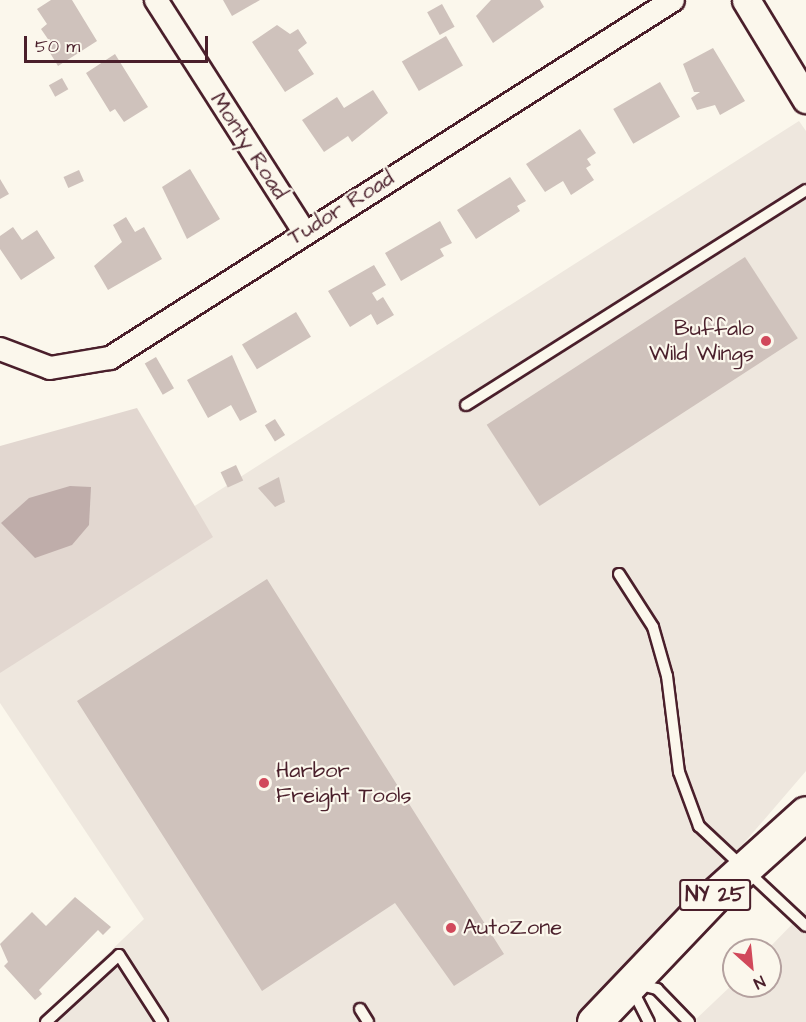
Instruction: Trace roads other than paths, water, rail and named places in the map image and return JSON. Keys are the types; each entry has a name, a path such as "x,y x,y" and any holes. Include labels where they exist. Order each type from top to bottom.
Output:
{"main road":[{"name":"NY 25","path":"594,1022 630,983 806,813"}],"street":[{"name":"Monty Road","path":"156,0 304,231"},
{"name":"Tudor Road","path":"0,349 50,368 110,358 304,231 673,0"},
{"path":"746,0 806,99"}],"lane":[{"path":"466,405 806,190"},
{"path":"619,574 656,637 667,676 679,772 699,826 743,872 806,926"},
{"path":"46,1022 119,955 162,1022"},
{"path":"630,983 649,1022"},
{"path":"630,983 657,989 689,1022"},
{"path":"360,1009 368,1022"}],"place":[{"name":"Buffalo Wild Wings","path":"766,341"},
{"name":"Harbor Freight Tools","path":"264,783"},
{"name":"AutoZone","path":"451,928"}]}
